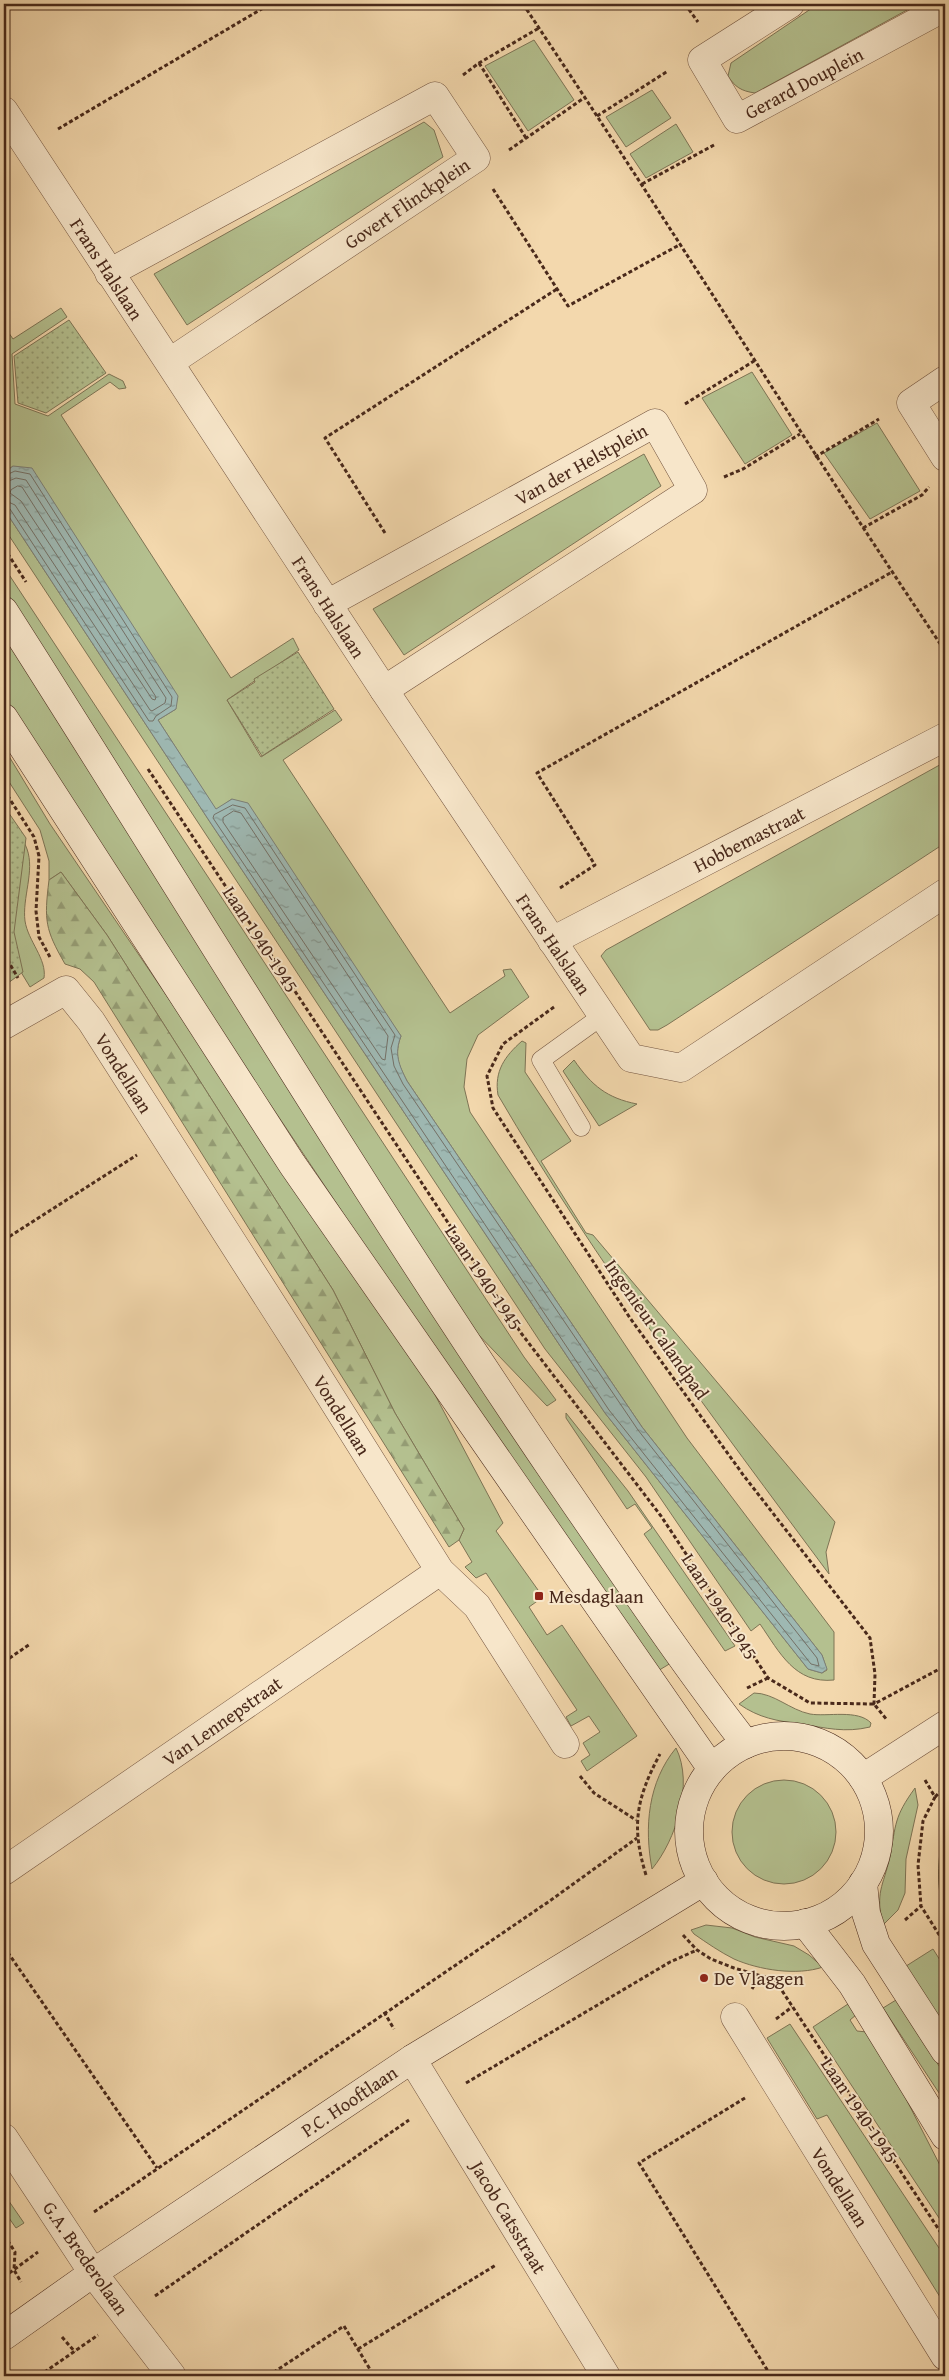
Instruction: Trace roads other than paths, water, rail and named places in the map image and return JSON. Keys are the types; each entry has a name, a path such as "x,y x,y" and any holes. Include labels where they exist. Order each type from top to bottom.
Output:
{"street":[{"name":"Gerard Douplein","path":"790,4 702,60 737,119 945,7"},
{"name":"Govert Flinckplein","path":"109,273 435,96 476,158 170,362"},
{"name":"Frans Halslaan","path":"4,111 327,604 631,1058 681,1068 945,893"},
{"path":"945,380 911,403 945,457"},
{"name":"Van der Helstplein","path":"327,604 655,423 693,490 384,690"},
{"path":"4,611 126,802 351,1163 467,1341 699,1684 746,1744"},
{"path":"4,718 292,1164 712,1769"},
{"name":"Hobbemastraat","path":"552,941 945,737"},
{"name":"Vondellaan","path":"4,1025 66,990 91,1021 440,1571 477,1606 565,1744"},
{"name":"Van Lennepstraat","path":"4,1871 440,1571"},
{"path":"863,1778 945,1725"},
{"path":"770,1737 809,1739 838,1753 863,1778 873,1798 879,1835 874,1860 863,1883 850,1899 834,1912 805,1923 776,1925 748,1918 723,1903 704,1881 693,1856 690,1830 694,1804 712,1769 731,1752 746,1744 770,1737"},
{"name":"P.C. Hooftlaan","path":"4,2336 93,2273 412,2059 704,1881"},
{"path":"863,1883 866,1913 876,1944 945,2051"},
{"path":"805,1923 852,1984 945,2136"},
{"name":"Vondellaan","path":"735,2017 945,2356"},
{"name":"Jacob Catsstraat","path":"412,2059 606,2376"},
{"name":"G.A. Brederolaan","path":"4,2138 93,2273 172,2376"}],"lane":[{"path":"581,1127 541,1060 602,1016"}],"water":[{"path":"13,466 32,468 178,696 176,709 158,720 216,809 232,799 248,803 401,1036 398,1059 407,1081 642,1427 822,1655 827,1669 822,1673 808,1669 605,1413 210,822 4,509 4,473"}],"place":[{"name":"Mesdaglaan","path":"539,1596"},
{"name":"De Vlaggen","path":"704,1978"}]}
